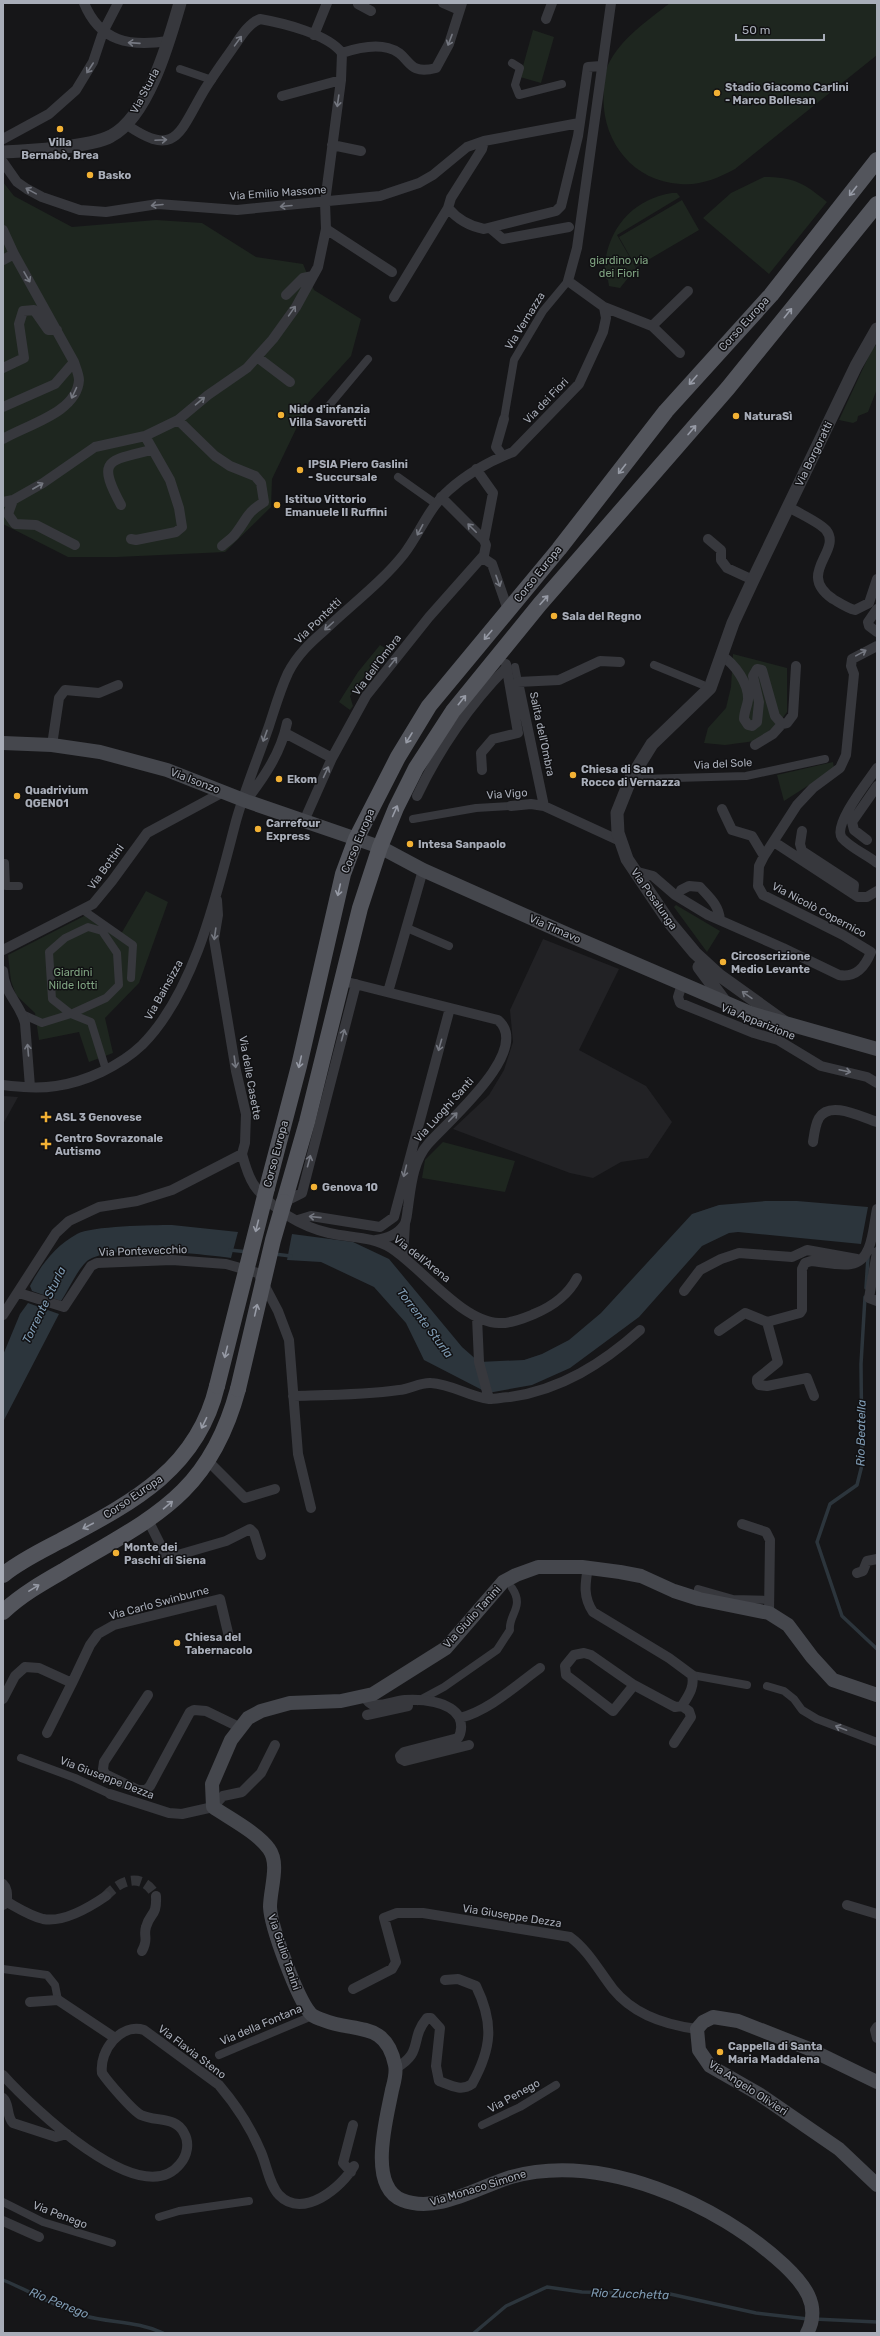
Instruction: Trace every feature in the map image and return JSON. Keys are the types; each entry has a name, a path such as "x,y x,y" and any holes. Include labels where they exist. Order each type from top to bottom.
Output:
{"main road":[{"name":"Corso Europa","path":"3,1575 28,1558 111,1514 160,1480 180,1460 198,1435 210,1408 217,1386 299,1066 343,874 356,839 380,790 429,706 508,610 666,411 771,295 877,160"},
{"name":"Corso Europa","path":"3,1612 27,1593 148,1520 177,1497 208,1461 224,1430 238,1389 273,1240 349,983 360,908 380,847 416,768 453,711 597,537 728,388 877,204"},
{"name":"Via Isonzo","path":"3,743 52,745 100,752 129,759 167,770 245,800 380,847"},
{"name":"Via Timavo","path":"380,847 423,870 685,984"},
{"name":"Via Posalunga","path":"685,984 750,1013 877,1049"},
{"name":"Via Giulio Tanini","path":"312,2016 299,1996 270,1909 274,1861 269,1848 214,1807 212,1784 231,1740 239,1727 248,1718 261,1711 290,1703 341,1701 365,1697 419,1666 446,1648 496,1589 516,1575 548,1566 588,1567 641,1576 674,1591 699,1599 769,1607 788,1625 812,1657 833,1680 877,1695"},
{"name":"Via Monaco Simone","path":"312,2016 332,2024 355,2027 383,2037 391,2052 396,2068 386,2125 382,2164 384,2181 397,2198 422,2205 441,2201 509,2178 551,2170 577,2171 644,2184 691,2201 774,2256 806,2289 812,2302 810,2325"},
{"path":"697,2029 703,2022 713,2017 738,2021 807,2048 877,2082"},
{"name":"Via Angelo Olivieri","path":"697,2029 699,2050 710,2066 759,2094 839,2149 877,2184"}],"street":[{"path":"84,3 90,17 103,32 128,43 146,44 168,41"},
{"path":"3,139 49,114 76,90 93,62 103,32 118,3"},
{"name":"Via Sturla","path":"3,152 93,142 111,137 127,125 143,99 168,41 180,3"},
{"path":"314,35 327,3"},
{"path":"357,3 371,11"},
{"path":"342,53 369,46 389,48 398,53 416,70 424,71 436,68 449,44 461,6 443,3"},
{"path":"546,19 552,3"},
{"name":"Via Vernazza","path":"502,455 496,447 504,419 514,360 543,312 568,281 577,248 574,226 611,3"},
{"path":"3,502 14,500 95,447 145,436 178,420 208,395 247,368 273,339 296,306 318,267 326,229 325,202 341,80 342,53 331,43 314,35 270,21 260,19 254,21 240,37 189,119 175,137 160,141 150,139 127,125"},
{"path":"510,61 520,68 515,85 519,95 562,84"},
{"path":"448,208 456,217 472,227 490,228 550,214 561,206 580,122 588,66 601,66"},
{"path":"180,68 212,80"},
{"path":"282,96 341,80"},
{"path":"394,297 448,208 451,198 470,168 484,141 580,122"},
{"name":"Via Emilio Massone","path":"3,162 10,174 22,185 42,196 80,210 106,212 158,204 236,210 380,196 406,189 433,175 467,147 484,141"},
{"path":"332,145 361,151"},
{"path":"490,228 503,239 574,226"},
{"path":"326,229 392,272"},
{"path":"3,230 14,254 74,362 79,380 73,397 50,416 3,439"},
{"path":"3,260 14,254"},
{"path":"286,296 303,278 313,276"},
{"path":"568,281 604,307 652,326 680,353"},
{"path":"652,326 688,291"},
{"name":"Via dei Fiori","path":"502,455 513,452 579,384 603,332 606,318 604,307"},
{"path":"3,368 24,358 19,324 22,312 34,310 48,330 57,330"},
{"name":"Via Borgoratti","path":"620,841 616,826 617,813 631,778 659,735 706,694 714,680 733,623 856,366 877,329"},
{"path":"257,357 290,382"},
{"path":"327,408 368,359"},
{"path":"3,407 55,384 74,362"},
{"path":"178,420 203,446 215,456 230,466 251,472 261,483 264,502 252,510 243,519 236,533 222,546"},
{"path":"131,539 136,540 176,532 182,526 179,508 170,480 158,457 151,450 145,436"},
{"path":"121,505 106,472 110,463 119,458 151,450"},
{"name":"Via Pontetti","path":"245,800 281,688 290,669 305,647 390,570 417,536 438,501 476,470 502,455"},
{"name":"Via dell'Ombra","path":"304,821 332,758 375,684 429,617 480,560 486,550 484,540 493,493 476,470"},
{"path":"398,477 438,501 484,540"},
{"path":"14,500 8,514 14,524 36,525 74,545"},
{"path":"789,507 826,530 829,537 828,547 818,571 818,582 824,592 845,606 855,610 869,603 877,579"},
{"path":"708,539 721,550 721,560 727,568 753,580"},
{"path":"480,560 486,560 492,564 508,610"},
{"path":"877,609 868,622 869,626 877,632"},
{"name":"Via Nicolò Copernico","path":"634,871 654,876 675,896 720,920 839,975 848,977 858,972 867,964 874,954 843,935 763,895 758,886 759,866 764,856 803,799 813,788 840,768 846,755 854,674 851,666 852,659 877,646"},
{"path":"482,770 481,753 493,739 518,733 510,667 503,650"},
{"path":"722,656 734,666 746,689 748,698 744,714 745,722 752,726 757,722 759,702 753,676 757,668 762,670 765,675 776,716 782,724"},
{"path":"518,682 559,680 600,661 620,662"},
{"path":"654,665 703,685"},
{"path":"755,745 773,734 782,724 787,723 793,715 796,666"},
{"path":"417,796 430,769 446,744 493,681 510,667"},
{"name":"Salita dell'Ombra","path":"510,667 518,682 544,806"},
{"path":"52,745 59,698 65,690 99,692 118,686"},
{"path":"245,800 268,772 286,728 332,758"},
{"name":"Via del Sole","path":"624,770 640,778 746,776 825,759"},
{"path":"877,768 843,818 840,828 841,836 850,846 877,863"},
{"path":"866,840 854,830 852,822 877,786"},
{"name":"Via Bottini","path":"3,950 83,910 102,894 147,833 223,792"},
{"name":"Via Bainsizza","path":"3,1085 30,1087 56,1086 106,1070 140,1047 155,1030 170,1008 195,957 217,896 245,800"},
{"name":"Via Vigo","path":"413,819 476,808 544,806 620,841"},
{"path":"722,809 732,830 752,836 764,856"},
{"path":"802,831 800,844 802,851 854,885 853,894"},
{"name":"Via Posalunga","path":"620,841 634,871 662,913 719,980 725,1002"},
{"path":"774,842 853,894 863,898 877,891"},
{"path":"3,863 5,863 6,886 19,886"},
{"path":"388,992 423,870"},
{"path":"681,890 689,886 700,887 715,903 719,912 720,920"},
{"name":"Via delle Casette","path":"217,896 218,915 214,939 236,1071 246,1114 245,1143 242,1154"},
{"path":"83,910 133,944 131,978"},
{"path":"22,1014 42,1023 71,1014 106,998 118,985 117,952 102,931 88,927 65,938 49,952 52,999 71,1014 91,1022 106,1070"},
{"path":"407,928 449,946"},
{"name":"Via Posalunga","path":"695,953 698,967 788,1024"},
{"path":"685,984 695,980 698,967"},
{"path":"3,971 4,983 22,1014 30,1087"},
{"path":"685,984 719,980"},
{"path":"298,1220 311,1216 380,1226 394,1217 450,1008 349,983"},
{"name":"Via Apparizione","path":"685,984 678,997 680,1003 778,1040 812,1062 872,1077 877,1083"},
{"name":"Via Luoghi Santi","path":"403,1257 405,1224 417,1161 427,1146 497,1068 508,1038 503,1024 498,1020 450,1008"},
{"path":"812,1142 819,1119 825,1112 833,1109 877,1122"},
{"path":"3,1315 22,1295 56,1233 69,1221 99,1207 137,1201 172,1190 242,1154"},
{"name":"Via dell'Arena","path":"242,1154 248,1174 255,1186 284,1213 298,1220 303,1225 329,1233 376,1240 391,1247 477,1321 500,1323 527,1317 547,1309 566,1293 577,1278"},
{"path":"873,1300 870,1255 877,1209"},
{"path":"376,1240 392,1236 405,1224"},
{"path":"684,1291 700,1270 720,1259 739,1253 792,1257 807,1250 870,1255"},
{"path":"719,1331 746,1313 767,1322 800,1313 802,1310 802,1269 805,1263 811,1260 851,1264 870,1255"},
{"name":"Via Pontevecchio","path":"22,1295 64,1308 91,1266 97,1263 172,1260 226,1264 258,1273 278,1311 289,1340 293,1372 293,1396 298,1454 311,1508"},
{"path":"477,1321 479,1362 488,1396"},
{"path":"767,1322 778,1362 757,1379 757,1382 759,1385 767,1386 807,1378 814,1396"},
{"path":"293,1396 400,1390 430,1383 448,1385 476,1396 528,1395 570,1380 614,1353 640,1330"},
{"path":"208,1461 244,1498 275,1489"},
{"path":"148,1520 165,1554 171,1557 226,1541 250,1530 254,1533 261,1555"},
{"path":"698,1589 769,1607 769,1535 766,1532 742,1524"},
{"path":"857,1573 863,1572 867,1562 877,1559"},
{"path":"588,1567 584,1589 587,1603 593,1612 668,1658 692,1675 747,1685"},
{"name":"Via Giulio Tanini","path":"418,1701 444,1687 497,1650 510,1630 509,1624 516,1612 516,1594 512,1588"},
{"name":"Via Carlo Swinburne","path":"47,1733 90,1644 98,1634 114,1626 220,1599 229,1637"},
{"path":"634,1685 613,1711 566,1675 565,1666 574,1654 584,1653 591,1655 634,1685 675,1707 682,1706 689,1711 691,1716 674,1743"},
{"path":"3,1698 15,1676 25,1667 39,1668 72,1683"},
{"path":"469,1745 405,1761 401,1760 400,1756 404,1752 458,1738 461,1730 460,1718 473,1714 499,1698 540,1668"},
{"path":"682,1706 693,1686 692,1675"},
{"path":"767,1686 784,1691 794,1699 802,1710 817,1719 877,1742"},
{"path":"148,1694 104,1762 103,1769 105,1774 138,1790 146,1790 150,1786 190,1712 194,1710 206,1711 239,1727"},
{"name":"Via Giulio Tanini","path":"365,1697 368,1702 373,1705 418,1701 447,1705 460,1718"},
{"path":"367,1715 412,1705 418,1701"},
{"name":"Via Giuseppe Dezza","path":"21,1758 75,1778 110,1794 169,1813 182,1814 214,1807 223,1796 242,1792 261,1773 275,1745"},
{"path":"3,1884 6,1887 5,1903 44,1919 64,1917 86,1910 106,1896"},
{"path":"142,1951 147,1942 146,1927 156,1910 156,1896"},
{"path":"847,1905 877,1914"},
{"name":"Via Giuseppe Dezza","path":"353,1989 392,1969 396,1962 384,1918 397,1913 423,1913 570,1937 580,1944 614,1990 633,2007 664,2023 697,2029"},
{"path":"3,1969 47,1975 55,1985 58,2000"},
{"path":"396,2068 406,2062 415,2052 417,2033 427,2018 431,2018 440,2028 436,2066 439,2082 456,2087 468,2087 472,2084 489,2043 488,2016 476,1986 458,1979 445,1980"},
{"path":"3,2075 23,2098 71,2137 96,2155 128,2172 146,2177 162,2176 172,2172 182,2161 186,2152 185,2135 178,2126 170,2121 141,2115 106,2080 101,2066 115,2038 58,2000 30,2002"},
{"name":"Via della Fontana","path":"219,2055 312,2016"},
{"path":"877,2027 875,2030 877,2038"},
{"name":"Via Flavia Steno","path":"115,2038 129,2029 144,2030 219,2085 243,2118 257,2142 276,2190 287,2201 299,2204 316,2200 337,2187 352,2169 343,2163 353,2126"},
{"name":"Via Penego","path":"482,2125 520,2107 556,2085"},
{"path":"3,2098 7,2103 10,2119 13,2122 56,2136 71,2137"},
{"path":"159,2216 179,2211 249,2201"},
{"name":"Via Penego","path":"3,2202 44,2222 112,2243"},
{"path":"3,2220 39,2237"}],"shaded area":[{"path":"543,939 619,969 579,1050 646,1086 672,1122 648,1158 621,1162 593,1178 570,1173 453,1129 489,1095 504,1070 513,1042 510,1010"},
{"path":"3,1096 18,1097 3,1124"}],"green space":[{"name":"Stadio Giacomo Carlini - Marco Bollesan","path":"670,3 877,3 877,55 735,169 702,183 680,184 662,181 646,175 621,153 607,124 604,107 604,86 605,74 608,65 620,46 644,23"},
{"path":"533,30 554,37 541,83 520,77"},
{"path":"764,177 783,178 798,182 812,190 827,202 769,274 703,218 731,193"},
{"path":"3,182 14,196 72,227 156,220 202,223 256,257 303,264 314,290 361,319 351,356 309,402 272,479 271,507 225,552 117,557 68,557 3,524"},
{"name":"giardino via dei Fiori","path":"677,193 680,197 617,235 636,268 620,288 609,286 608,280 604,277 608,247 622,222 631,212 643,203 656,197"},
{"path":"682,200 699,230 636,267 619,237"},
{"path":"877,344 877,389 868,412 858,416 857,421 853,423 839,420 872,349"},
{"path":"380,645 390,651 386,657 378,658 350,696 353,706 350,710 339,702 358,672"},
{"path":"733,654 787,668 787,712 778,724 755,741 725,745 704,743 708,728 726,708 731,687"},
{"path":"833,762 834,769 784,801 777,775"},
{"name":"Giardini Nilde Iotti","path":"146,891 168,902 139,983 105,1018 113,1053 89,1062 79,1032 39,1040 35,1013 16,995 11,981 8,955 90,913 121,934"},
{"path":"676,905 720,931 707,952 674,907"},
{"path":"443,1142 515,1161 505,1192 422,1178 425,1160"}],"water":[{"path":"766,1201 797,1201 868,1207 861,1244 738,1232 729,1233 702,1246 639,1317 570,1368 532,1385 488,1393 424,1360 406,1323 374,1287 321,1262 287,1260 292,1234 353,1242 389,1259 462,1347 479,1362 524,1360 542,1354 569,1340 601,1313 692,1214 719,1205"},
{"path":"172,1225 238,1232 231,1258 155,1251 113,1253 97,1256 86,1262 82,1266 61,1301 32,1291 30,1286 44,1263 55,1250 77,1234 95,1229"},
{"path":"28,1303 59,1314 3,1422 3,1355 20,1314"}],"waterway":[{"name":"Torrente Sturla","path":"230,1250 248,1252"},
{"name":"Torrente Sturla","path":"274,1254 291,1256"},
{"name":"Rio Beatella","path":"866,1288 868,1257"},
{"name":"Rio Beatella","path":"865,1297 861,1364 862,1465 857,1485 830,1504 817,1542 842,1616 877,1649"},
{"name":"Rio Penego","path":"3,2280 85,2316 144,2326 163,2333"},
{"name":"Rio Zucchetta","path":"474,2333 506,2306 547,2287 582,2292 670,2294 756,2313 808,2319"},
{"path":"814,2319 877,2322"}],"tunnel":[{"path":"106,1896 118,1885 132,1881 145,1883 151,1888 156,1896"}],"place":[{"name":"Stadio Giacomo Carlini - Marco Bollesan","path":"717,93"},
{"name":"Villa Bernabò, Brea","path":"60,129"},
{"name":"Basko","path":"90,175"},
{"name":"Nido d'infanzia Villa Savoretti","path":"281,415"},
{"name":"NaturaSì","path":"736,416"},
{"name":"IPSIA Piero Gaslini - Succursale","path":"300,470"},
{"name":"Istituo Vittorio Emanuele II Ruffini","path":"277,505"},
{"name":"Sala del Regno","path":"554,616"},
{"name":"Chiesa di San Rocco di Vernazza","path":"573,775"},
{"name":"Ekom","path":"279,779"},
{"name":"Quadrivium QGEN01","path":"17,796"},
{"name":"Carrefour Express","path":"258,829"},
{"name":"Intesa Sanpaolo","path":"410,844"},
{"name":"Circoscrizione Medio Levante","path":"723,962"},
{"name":"ASL 3 Genovese","path":"46,1117"},
{"name":"Centro Sovrazonale Autismo","path":"46,1144"},
{"name":"Genova 10","path":"314,1187"},
{"name":"Monte dei Paschi di Siena","path":"116,1553"},
{"name":"Chiesa del Tabernacolo","path":"177,1643"},
{"name":"Cappella di Santa Maria Maddalena","path":"720,2052"}]}
